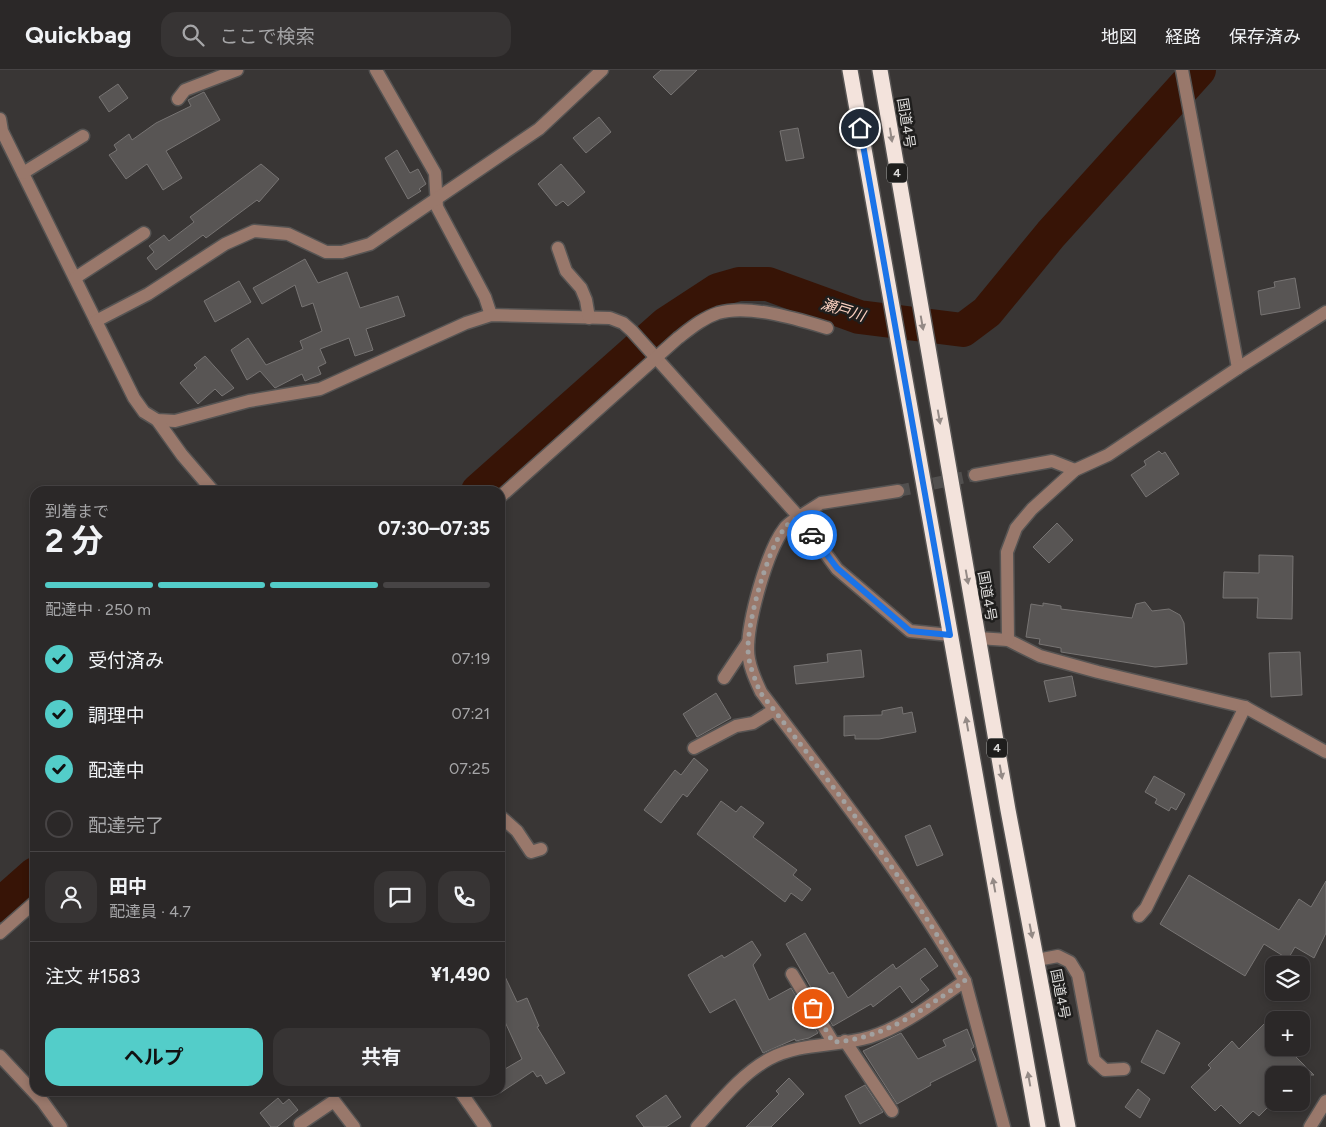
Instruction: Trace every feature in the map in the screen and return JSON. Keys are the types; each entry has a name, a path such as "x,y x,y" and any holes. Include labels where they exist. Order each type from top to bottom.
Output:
{"highway":[{"name":"4","path":"850,70 1038,1127"},
{"name":"国道4号","path":"880,70 914,276 978,638 1068,1127"}],"street":[{"path":"178,99 185,90 237,70"},
{"path":"376,70 435,173 437,207 485,297 492,315"},
{"path":"96,321 148,294 226,244 254,231 288,234 326,252 342,252 370,244 539,129 602,70"},
{"path":"1182,70 1187,106 1238,368"},
{"path":"1,127 134,398 144,412 157,420 182,455 209,486"},
{"path":"23,173 83,136"},
{"path":"75,278 144,233"},
{"path":"558,248 566,271 581,288 586,300 589,318"},
{"path":"505,492 654,355 700,322 729,310 791,318 827,328"},
{"path":"1008,640 1007,552 1012,537 1023,519 1075,470 1108,455 1326,312"},
{"path":"157,420 175,420 249,401 320,389 466,323 492,315 610,318 623,323 632,330 799,517 837,568 910,631 950,635"},
{"path":"975,476 1052,461 1075,470"},
{"path":"898,491 822,503 785,527 772,548 749,627 748,642 752,673 760,692 891,866 934,930 965,981 1004,1127"},
{"path":"978,638 1008,640 1040,656 1060,662 1245,707 1326,752"},
{"path":"724,678 748,642"},
{"path":"1139,916 1146,908 1245,707"},
{"path":"694,748 736,726 753,723 774,710"},
{"path":"505,820 517,831 531,852 541,849"},
{"path":"0,933 30,906"},
{"path":"1036,960 1058,956 1074,966 1078,974 1094,1060 1105,1070 1124,1069"},
{"path":"792,974 839,1042 892,1112"},
{"path":"697,1127 743,1078 769,1060 792,1049 869,1037 908,1020 965,981"},
{"path":"0,1056 30,1088"},
{"path":"37,1096 61,1127"},
{"path":"463,1096 485,1127"},
{"path":"300,1124 334,1101 354,1127"},
{"path":"1310,1127 1326,1103"}],"building":[{"path":"661,70 697,70 671,95 653,77"},
{"path":"118,84 128,98 109,112 99,97"},
{"path":"204,92 220,120 166,151 182,178 163,190 147,164 126,179 109,155 117,150 114,145 129,134 132,140 156,123 191,106 188,100"},
{"path":"599,117 611,132 586,153 573,138"},
{"path":"798,128 804,158 786,161 780,131"},
{"path":"397,150 410,173 418,169 426,184 419,189 421,191 408,199 385,158"},
{"path":"261,164 279,179 259,202 257,200 206,238 203,235 156,270 147,258 154,252 149,246 164,235 169,241 194,222 190,217"},
{"path":"561,164 585,192 568,206 563,201 556,206 538,184"},
{"path":"305,259 318,283 347,272 360,308 398,296 405,316 366,329 373,350 355,356 349,338 320,349 326,363 318,367 321,374 305,381 302,374 275,388 260,371 247,380 231,350 248,338 266,365 303,349 300,341 322,331 313,303 302,307 295,285 262,304 253,288"},
{"path":"1295,278 1300,308 1261,315 1258,291 1275,287 1274,282"},
{"path":"239,281 251,302 215,322 204,301"},
{"path":"205,356 234,388 222,396 215,389 198,404 180,383 197,368 194,365"},
{"path":"1159,451 1162,454 1165,452 1179,474 1146,497 1131,475 1146,465 1144,461"},
{"path":"1057,523 1073,540 1049,563 1033,547"},
{"path":"1259,555 1293,556 1292,619 1257,618 1258,598 1223,598 1224,572 1259,573"},
{"path":"1145,602 1152,611 1169,609 1180,615 1184,623 1187,664 1155,667 1061,652 1061,648 1039,644 1040,639 1026,637 1031,604 1043,606 1043,603 1061,606 1061,609 1132,618 1136,604"},
{"path":"861,650 864,677 796,684 794,666 828,662 827,654"},
{"path":"1300,652 1302,695 1271,697 1269,653"},
{"path":"1072,676 1076,696 1049,702 1044,681"},
{"path":"716,693 731,718 697,737 683,714"},
{"path":"902,707 903,714 912,712 916,732 879,739 855,739 855,735 844,736 844,716 882,715 882,711"},
{"path":"694,758 708,770 687,797 683,794 661,823 644,810 675,770 681,775"},
{"path":"1154,776 1185,794 1176,810 1171,807 1169,811 1155,803 1157,799 1145,792"},
{"path":"721,801 736,812 741,806 764,823 753,837 797,870 793,875 811,889 802,901 791,893 785,902 697,834"},
{"path":"930,825 943,855 917,866 905,836"},
{"path":"1189,875 1279,930 1299,899 1311,907 1326,881 1326,933 1314,958 1295,947 1290,956 1283,956 1264,944 1245,976 1160,924"},
{"path":"805,933 829,974 833,972 848,998 893,964 896,969 925,948 938,966 920,979 929,990 912,1003 900,986 873,1007 871,1004 833,1026 786,944"},
{"path":"752,941 761,955 753,965 769,1000 791,988 818,1033 809,1038 796,1041 795,1039 763,1053 735,999 710,1013 688,975 722,955 724,958"},
{"path":"505,977 517,1002 527,998 539,1026 537,1027 565,1073 546,1084 541,1075 537,1077 533,1071 505,1090 505,1069 522,1059 505,1022"},
{"path":"1264,1024 1265,1056 1295,1056 1305,1066 1265,1066 1265,1110 1259,1116 1253,1111 1240,1124 1221,1105 1215,1111 1191,1087 1211,1068 1208,1065 1232,1041 1239,1049"},
{"path":"967,1029 974,1047 971,1049 976,1060 930,1083 931,1085 897,1104 863,1051 901,1033 918,1059 946,1046 943,1040"},
{"path":"1157,1030 1180,1043 1164,1074 1141,1062"},
{"path":"789,1078 804,1094 771,1127 746,1127 779,1094 776,1091"},
{"path":"865,1085 883,1112 860,1124 845,1096"},
{"path":"1138,1089 1150,1099 1140,1118 1125,1107"},
{"path":"666,1095 681,1117 666,1127 644,1127 636,1116"},
{"path":"278,1098 283,1104 289,1099 298,1110 277,1127 271,1127 260,1113"}],"waterway":[{"name":"瀬戸川","path":"484,486 666,324 718,290 739,284 768,284 859,317 963,330 987,312 1051,234 1199,70"},
{"name":"瀬戸川","path":"0,905 30,878"}],"tunnel":[{"path":"898,491 975,475"}],"way so far":[{"path":"812,535 799,517 785,527 772,548 749,627 748,651 752,673 760,692 891,866 934,930 965,981 908,1020 869,1037 833,1042 813,1008"}],"route":[{"path":"812,535 837,568 868,597 910,631 934,635 950,635 860,128"}]}
